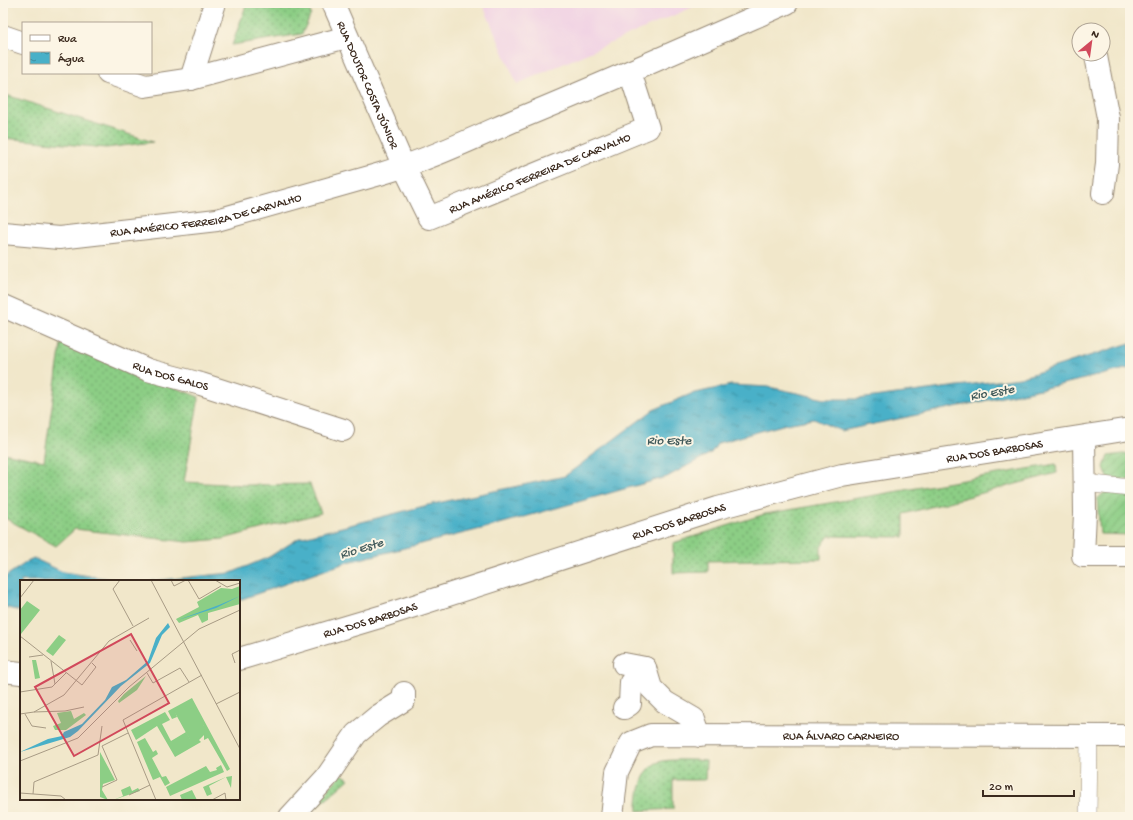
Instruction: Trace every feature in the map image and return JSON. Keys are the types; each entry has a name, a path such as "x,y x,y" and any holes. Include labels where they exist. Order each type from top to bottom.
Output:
{"street":[{"path":"191,79 215,3"},
{"name":"RUA DOUTOR COSTA JÚNIOR","path":"333,3 404,167"},
{"name":"RUA AMÉRICO FERREIRA DE CARVALHO","path":"3,233 59,238 217,220 404,167 630,72 787,3"},
{"path":"3,36 22,43"},
{"path":"111,74 145,86 191,79 347,37"},
{"path":"1097,62 1108,118 1107,164 1103,193"},
{"name":"RUA AMÉRICO FERREIRA DE CARVALHO","path":"404,167 429,218 648,128 630,72"},
{"name":"RUA DOS GALOS","path":"3,306 148,370 201,384 343,430"},
{"name":"RUA DOS BARBOSAS","path":"240,659 383,616 718,508 835,477 1084,437 1130,428"},
{"path":"1084,437 1083,556 1130,556"},
{"path":"624,708 630,704 631,682 634,666 651,688 665,702 694,719 700,736"},
{"path":"3,671 20,673"},
{"path":"290,817 326,778 356,734 378,716 404,700 404,693"},
{"name":"RUA ÁLVARO CARNEIRO","path":"612,817 617,772 631,743 651,736 1130,736"}],"lane":[{"path":"1084,483 1130,488"},
{"path":"1088,817 1089,737"}],"shaded area":[{"path":"482,3 702,3 517,84"}],"green space":[{"path":"247,3 307,3 311,14 302,34 232,45"},
{"path":"3,94 153,142 106,148 3,138"},
{"path":"61,344 199,397 184,482 247,485 310,484 321,513 223,539 187,542 75,529 56,546 3,517 3,453 44,461"},
{"path":"1130,453 1130,480 1108,478 1104,467 1108,456"},
{"path":"1056,464 1057,473 904,514 904,537 829,536 821,547 821,559 708,561 708,572 673,573 673,543 765,514"},
{"path":"1105,492 1130,495 1130,535 1100,534 1097,499"},
{"path":"667,760 706,761 705,780 673,780 673,809 638,811 638,798 642,783 648,770 653,765"},
{"path":"342,774 349,779 305,817 302,817"}],"water":[{"name":"Rio Este","path":"1130,343 1130,368 1059,385 841,431 814,419 786,424 718,443 711,453 667,477 485,528 348,562 240,600 240,580 161,580 231,573 269,557 299,538 428,505 565,476 653,410 691,394 731,385 769,387 825,399 858,399 1020,378"},
{"path":"33,558 63,572 117,580 20,580 20,611 3,607 3,578"}]}
